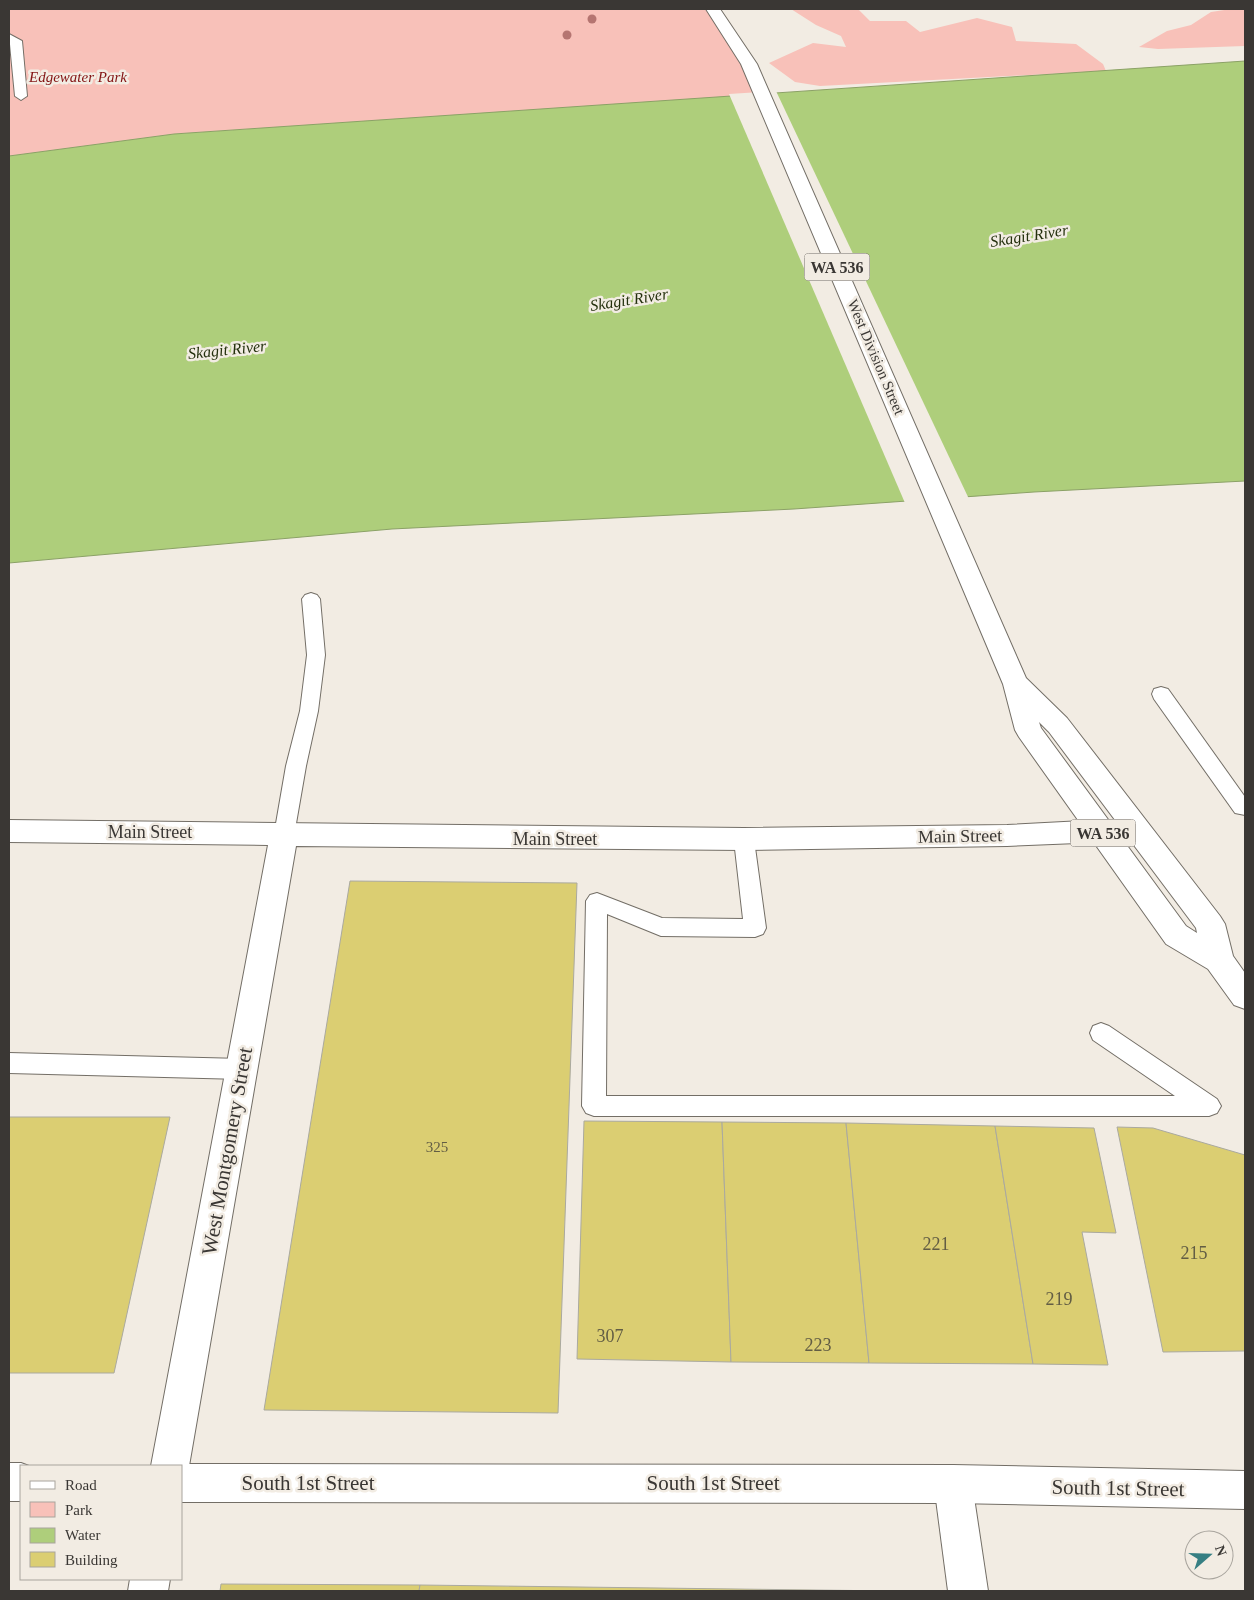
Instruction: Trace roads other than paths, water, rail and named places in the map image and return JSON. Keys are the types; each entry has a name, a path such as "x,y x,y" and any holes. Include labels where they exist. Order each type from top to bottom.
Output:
{"street":[{"name":"West Division Street","path":"717,13 749,64 925,469 1016,684 1028,730 1176,935 1219,960"},
{"name":"West Division Street","path":"1016,684 1058,725 1210,924 1219,960 1245,996"},
{"name":"Main Street","path":"9,831 365,838 744,840 1050,835 1102,831"},
{"name":"West Montgomery Street","path":"170,1465 284,835"},
{"name":"South 1st Street","path":"182,1483 953,1484 1245,1490"},
{"path":"953,1484 968,1591"}],"lane":[{"path":"9,37 16,41 21,96"},
{"path":"284,835 296,766 309,711 316,655 311,599"},
{"path":"1161,694 1242,808"},
{"path":"744,840 755,928 661,927 597,901 594,1106 1209,1106 1101,1033"},
{"path":"9,1063 242,1069"}],"water":[{"name":"Skagit River","path":"1245,61 1245,481 1034,492 794,509 392,529 9,563 9,156 174,134"}],"park label":[{"name":"Edgewater Park","path":"78,77"}]}
